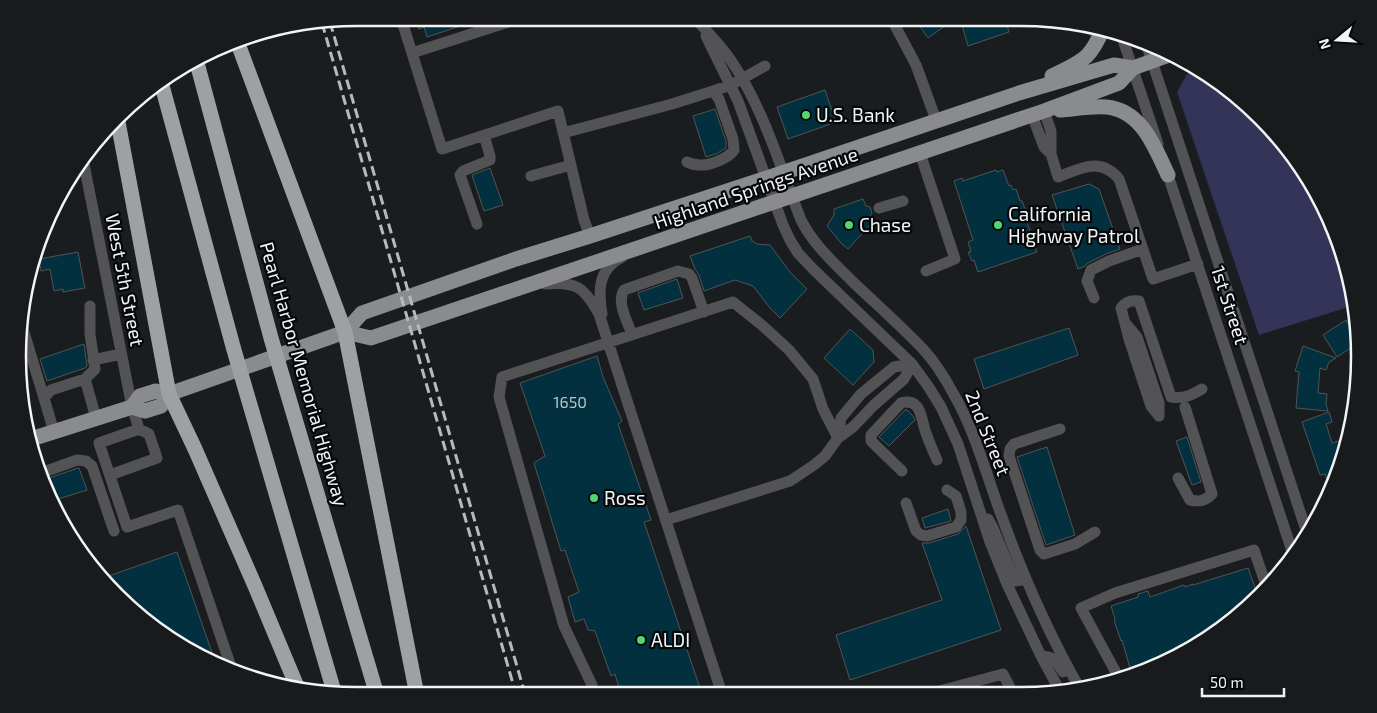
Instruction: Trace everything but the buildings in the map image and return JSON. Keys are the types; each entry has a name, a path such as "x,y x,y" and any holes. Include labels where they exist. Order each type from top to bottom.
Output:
{"highway":[{"path":"239,48 345,332 416,687"},
{"name":"Pearl Harbor Memorial Highway","path":"198,66 271,338 375,687"},
{"path":"163,89 234,350 332,686"},
{"path":"119,127 169,394 256,586 295,680"}],"main road":[{"path":"1019,92 1084,60 1099,36"},
{"name":"Highland Springs Avenue","path":"345,332 371,338 792,197 1118,84 1133,68 1162,58"},
{"path":"1019,92 1114,64 1133,68"},
{"name":"Highland Springs Avenue","path":"37,437 132,407 140,396 156,391 169,394 345,332 362,313 516,259 1019,92"},
{"path":"1038,113 1106,107 1117,109 1137,122 1145,130 1168,175"}],"street":[{"path":"404,26 442,149 558,111 584,220 590,236"},
{"path":"412,53 496,26"},
{"name":"2nd Street","path":"701,26 731,85 751,135 764,178 790,240 798,253 827,284 912,364 928,386 948,421 958,444 990,542 1007,584 1057,685"},
{"name":"2nd Street","path":"703,26 730,59 756,103 806,230 821,250 924,350 953,393 965,415 974,438 1025,579 1045,624 1077,682"},
{"path":"895,26 916,65 936,120"},
{"name":"1st Street","path":"1124,43 1291,547"},
{"name":"1st Street","path":"1149,52 1305,526"},
{"path":"563,133 713,91 731,85 765,66"},
{"path":"687,162 702,166 730,156 734,150 733,139 720,99 713,91"},
{"path":"1038,113 1051,131 1051,154 1058,177 1090,166 1108,168 1114,173 1122,186 1154,278 1198,264"},
{"path":"477,224 460,175 463,171 490,160 484,135"},
{"path":"920,153 955,259 926,271"},
{"path":"531,176 571,165"},
{"name":"West 5th Street","path":"85,169 132,407 139,429"},
{"path":"880,208 902,201"},
{"path":"604,328 599,291 603,276 613,261 639,248"},
{"path":"1094,298 1087,281 1091,270 1109,261 1143,249"},
{"path":"632,335 621,303 621,296 624,290 678,270 689,274 692,278 704,312"},
{"path":"528,285 560,283 580,288 591,299 599,314 720,687"},
{"path":"1158,416 1151,406 1121,308 1123,304 1133,300 1139,301 1171,397 1185,398 1202,389"},
{"path":"592,685 564,626 499,397 502,377 733,302 789,350 813,379 823,409 838,438"},
{"path":"44,398 51,390 85,379 95,369 90,334 90,306"},
{"path":"27,341 54,432"},
{"path":"94,360 121,354"},
{"path":"838,438 841,418 861,394 894,367 912,364"},
{"path":"666,520 790,480 814,465 838,438 853,428 874,405 904,379 912,364"},
{"path":"85,379 96,418"},
{"path":"902,471 871,441 871,435 901,403 906,401 914,404 921,413 925,430 937,460"},
{"path":"1178,478 1190,500 1199,502 1212,494 1185,407"},
{"path":"110,475 157,458 149,434 139,429 100,443 110,475 127,527 178,510 229,662"},
{"path":"1060,429 1014,444 1010,449 1009,456 1032,528 1040,550 1044,554 1075,544 1094,532"},
{"path":"47,471 77,460 86,461 92,466 114,532"},
{"path":"906,503 916,531 921,536 928,536 956,527 961,520 961,512 956,496 947,490"},
{"path":"976,498 993,528 1015,581 1025,579"},
{"path":"1116,672 1081,608 1115,593 1254,550 1264,579"},
{"path":"1041,656 1053,657 1058,662 1069,683"},
{"path":"954,687 1003,674 1010,687"}],"shaded area":[{"path":"1190,73 1222,94 1254,123 1283,155 1307,191 1326,230 1339,271 1347,308 1259,335 1177,92 1187,74"}],"railway":[{"path":"332,27 523,687"},
{"path":"323,28 514,687"}],"place":[{"name":"U.S. Bank","path":"806,115"},
{"name":"Chase","path":"849,225"},
{"name":"California Highway Patrol","path":"998,225"},
{"name":"Ross","path":"594,498"},
{"name":"ALDI","path":"641,640"}]}
